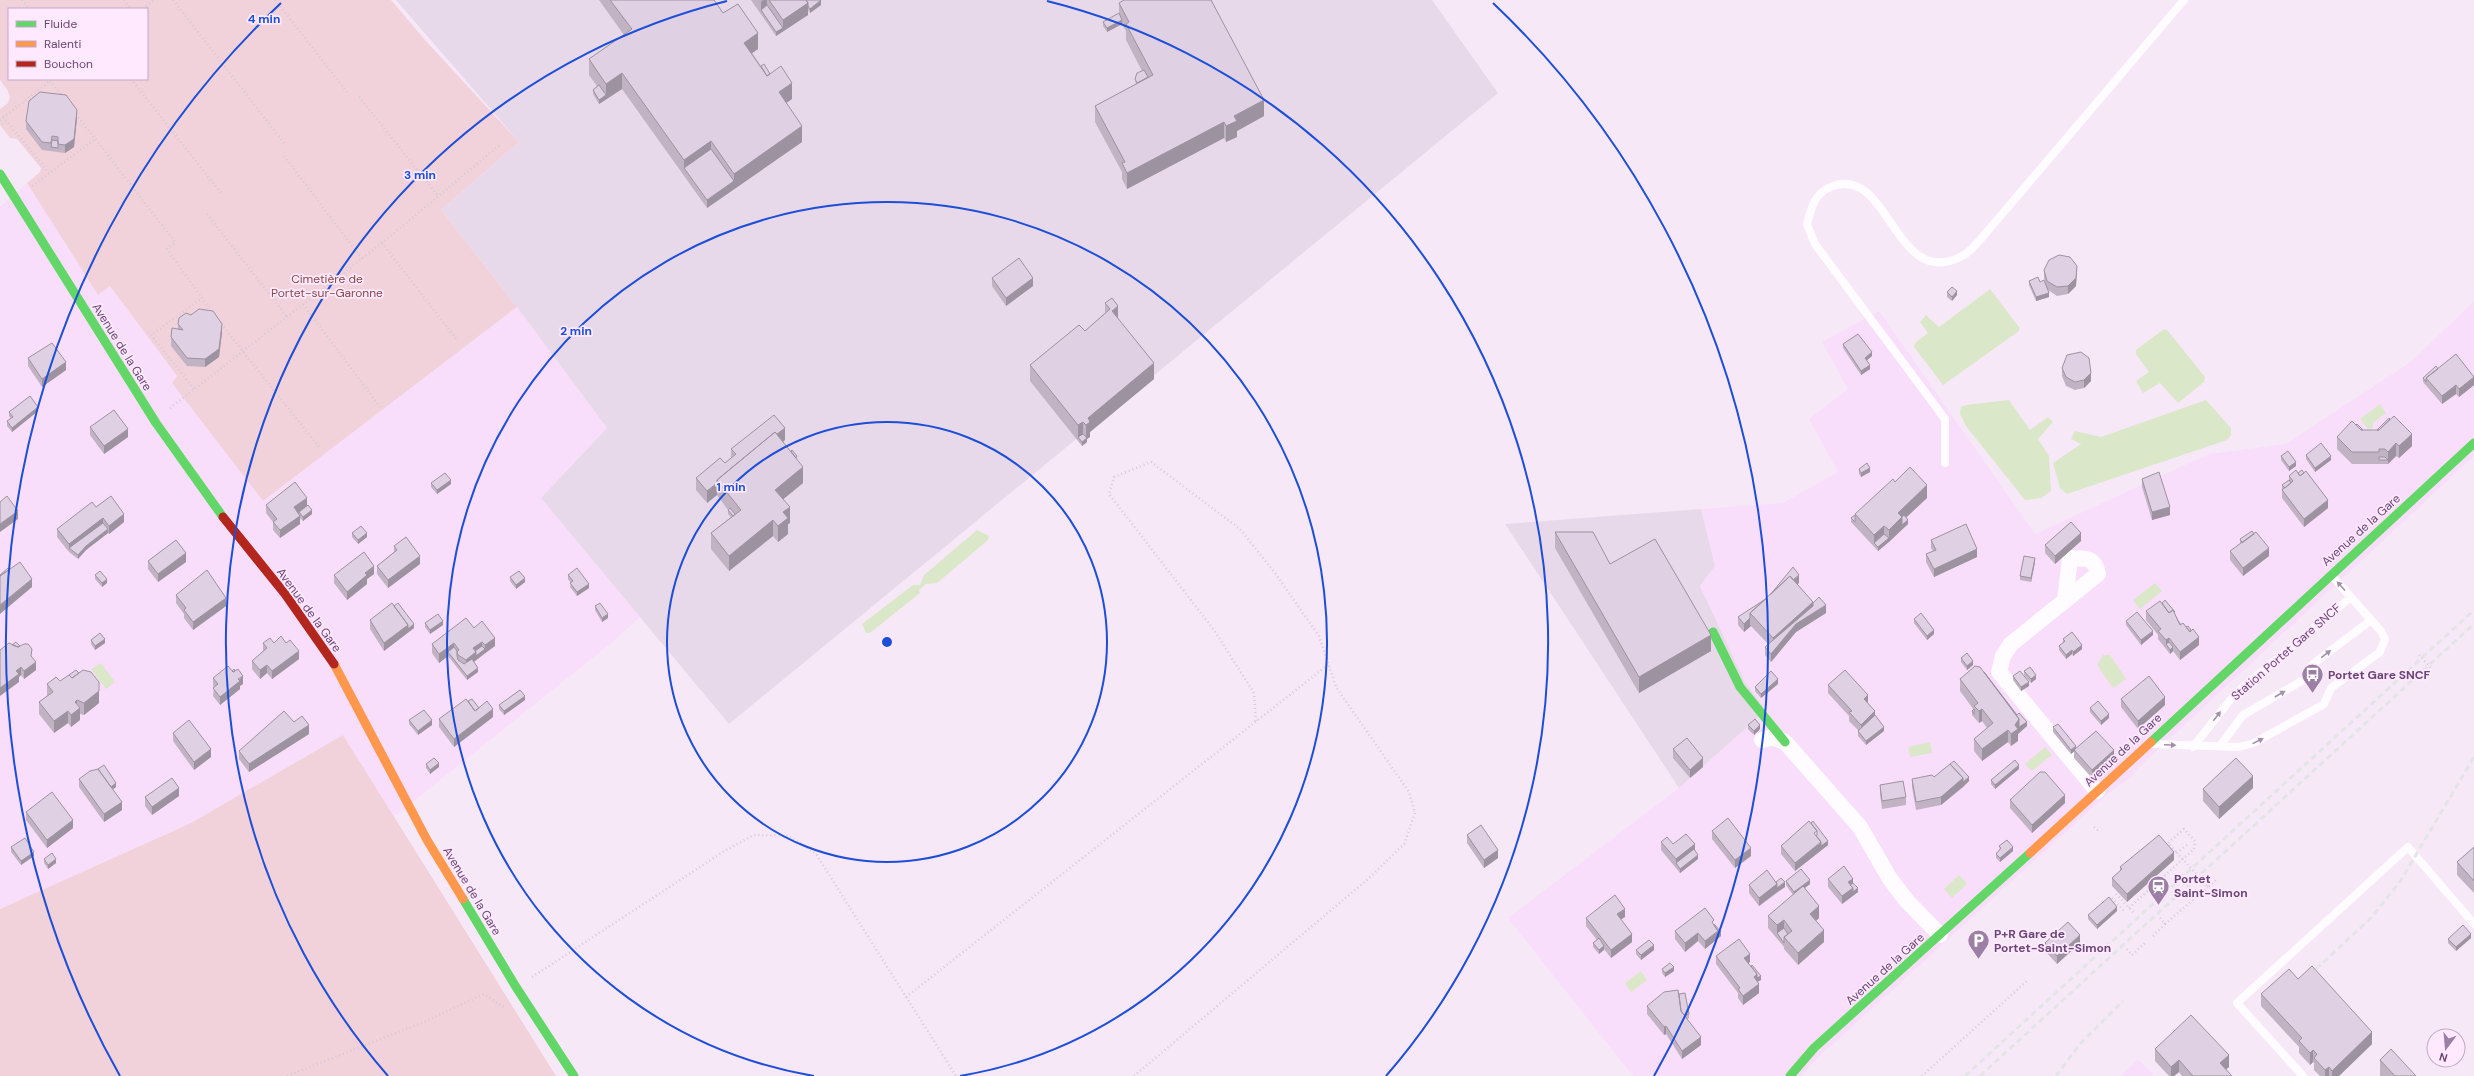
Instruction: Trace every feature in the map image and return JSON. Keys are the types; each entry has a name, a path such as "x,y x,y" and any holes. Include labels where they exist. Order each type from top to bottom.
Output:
{"street":[{"name":"Avenue de la Gare","path":"0,174 151,416 232,529 285,594 340,673 427,840 516,987 574,1076"},
{"name":"Avenue de la Gare","path":"1790,1076 1814,1048 1940,935 2474,444"},
{"path":"2066,601 2011,644 2003,656 1999,672 2097,791"},
{"path":"1713,632 1740,687 1785,742 1860,827 1890,879 1907,901 1940,935"},
{"path":"1762,740 1772,737 1785,742"}],"lane":[{"path":"1945,463 1945,419 1815,244 1807,224 1815,198 1826,188 1840,183 1854,184 1866,192 1879,205 1904,242 1919,257 1934,262 1947,262 1963,256 1980,240 2184,0"},
{"name":"Station Portet Gare SNCF","path":"2220,746 2240,746 2254,743 2324,704 2331,688 2381,650 2383,634 2331,574"},
{"name":"Station Portet Gare SNCF","path":"2193,747 2235,694 2351,597"},
{"name":"Station Portet Gare SNCF","path":"2220,746 2243,715 2305,680 2314,664 2371,620"},
{"path":"2148,744 2193,747 2220,746"},
{"path":"2303,1076 2236,1003 2408,847 2474,924"}],"path":[{"path":"22,0 28,8"},
{"path":"124,0 130,8"},
{"path":"143,8 154,0"},
{"path":"173,0 284,143"},
{"path":"274,0 347,92"},
{"path":"0,120 52,80 64,98"},
{"path":"132,80 221,193"},
{"path":"359,97 439,197"},
{"path":"73,110 175,242 167,249 215,316"},
{"path":"3,117 49,173"},
{"path":"32,186 95,139"},
{"path":"151,416 165,412 362,259 439,197 501,144"},
{"path":"284,156 362,259"},
{"path":"207,214 287,317"},
{"path":"382,243 457,340"},
{"path":"194,389 151,335 202,298"},
{"path":"303,304 380,407"},
{"path":"220,322 242,352 319,447"},
{"path":"1134,1076 1368,879 1404,844 1415,813 1409,792 1336,687 1319,636 1275,573 1240,530 1151,462 1114,477 1109,494 1214,630 1254,693 1256,722"},
{"path":"2419,655 2432,669"},
{"path":"906,997 1329,664"},
{"path":"2094,827 2100,832"},
{"path":"2129,908 2194,849 2195,841 2184,828 2168,843 2177,853 2208,887"},
{"path":"516,987 726,850 754,835 789,836 816,854 956,1076"},
{"path":"2177,853 2187,845"},
{"path":"2153,936 2217,879"},
{"path":"2116,894 2135,914"},
{"path":"2112,898 2125,912"},
{"path":"2160,918 2165,924"},
{"path":"2126,949 2132,955 2146,942"},
{"path":"1922,1076 2028,980"},
{"path":"287,1076 426,1021 484,994 502,1007 527,1004"}],"shaded area":[{"path":"396,0 1432,0 1498,93 729,724 541,498 607,428 517,307 441,210 519,142"},
{"path":"27,183 98,295 110,286 178,376 172,383 263,501 517,307 607,428 541,498 640,617 610,644 394,817 343,735 191,823 0,909 0,207"},
{"path":"1990,289 2019,327 2019,331 1943,385 1914,347 1915,343 1928,333 1920,322 1926,315 1939,327"},
{"path":"2474,301 2474,456 2135,771 2133,776 2111,791 1821,1055 1801,1076 1633,1076 1508,918 1679,788 1766,710 1745,682 1700,586 1715,566 1701,509 1783,503 1838,472 1809,419 1848,389 1822,342 1879,311 2035,534 2209,454 2286,444 2412,361"},
{"path":"2164,329 2168,331 2205,377 2204,382 2178,403 2160,383 2143,393 2136,381 2149,372 2136,354 2136,350"},
{"path":"2009,400 2030,430 2048,417 2053,422 2038,439 2049,456 2051,491 2041,498 2025,500 1966,426 1960,414 1961,407 1966,405"},
{"path":"2206,400 2231,428 2231,435 2227,440 2067,494 2060,488 2053,463 2081,444 2071,439 2075,431 2101,437"},
{"path":"2380,404 2386,413 2373,423 2373,428 2368,429 2360,419"},
{"path":"1701,509 1715,566 1700,586 1745,682 1766,710 1679,788 1505,524"},
{"path":"977,530 989,536 988,540 937,583 926,584 919,590 920,593 870,633 866,633 862,624 913,585 920,585 924,575"},
{"path":"2155,583 2162,591 2140,609 2133,600"},
{"path":"2103,655 2110,655 2126,679 2113,688 2097,665"},
{"path":"101,663 115,682 106,689 91,669"},
{"path":"1930,742 1932,753 1910,757 1908,747"},
{"path":"2045,747 2052,755 2032,771 2025,764"},
{"path":"1959,875 1967,884 1952,898 1944,889"},
{"path":"1641,971 1647,980 1631,992 1625,983"},
{"path":"2138,1059 2154,1076 2121,1076"}],"green space":[{"name":"Cimetière de Portet-sur-Garonne","path":"0,0 391,0 425,40 519,142 441,210 517,307 263,501 172,383 177,376 110,286 98,295 27,183 40,172 41,168 17,139 10,138 0,125 0,109 8,103 10,97 8,91 0,80"},
{"path":"343,735 556,1076 0,1076 0,909 191,823"}],"building":[{"path":"610,0 714,0 723,13 738,4 758,33 744,43 767,76 781,66 792,83 779,92 802,126 734,174 711,141 684,160 622,73 606,84 589,59 632,29"},
{"path":"769,0 806,0 808,3 783,20"},
{"path":"806,0 821,0 810,9"},
{"path":"1124,0 1211,0 1264,100 1234,116 1237,121 1226,126 1224,122 1127,173 1122,163 1125,162 1095,106 1153,75 1126,24 1129,22 1119,3"},
{"path":"767,5 783,28 776,32 761,10"},
{"path":"1119,13 1122,20 1107,28 1103,22"},
{"path":"764,64 770,74 767,76 761,66"},
{"path":"1144,70 1148,77 1137,83 1135,79 1137,73"},
{"path":"599,85 606,95 599,100 593,90"},
{"path":"40,92 66,95 77,110 74,139 65,145 58,144 58,137 52,136 51,143 42,142 26,121 29,101"},
{"path":"52,140 58,141 58,148 51,147"},
{"path":"711,149 734,181 707,200 684,168"},
{"path":"2059,255 2070,257 2077,266 2076,278 2068,286 2057,287 2047,281 2044,270 2049,260"},
{"path":"1019,258 1033,278 1006,298 992,278"},
{"path":"2038,277 2040,282 2044,280 2049,293 2036,297 2029,281"},
{"path":"1952,287 1957,291 1952,297 1947,292"},
{"path":"1112,298 1118,306 1112,311 1154,363 1088,418 1090,422 1086,425 1083,422 1078,425 1030,365 1079,325 1085,331 1110,309 1105,303"},
{"path":"199,309 213,311 222,324 219,349 205,359 187,358 171,337 172,328 183,330 178,324 179,318 186,313 191,315"},
{"path":"1858,334 1872,352 1865,358 1870,365 1861,371 1843,344"},
{"path":"52,343 66,362 42,379 28,358"},
{"path":"2081,352 2089,358 2091,373 2084,380 2075,382 2066,377 2062,368 2067,355"},
{"path":"2456,354 2474,377 2459,389 2456,385 2442,396 2426,378"},
{"path":"2436,366 2438,369 2426,378 2426,382 2423,378"},
{"path":"30,396 38,407 12,428 7,421 13,417 9,412"},
{"path":"114,410 128,429 104,446 90,427"},
{"path":"774,415 785,428 777,434 775,432 717,480 717,483 707,491 696,478 720,458 725,463 736,454 731,449"},
{"path":"2394,416 2412,434 2399,446 2396,443 2388,452 2385,449 2379,449 2379,452 2352,452 2337,437 2352,421 2361,430 2379,430"},
{"path":"2389,418 2390,419 2379,430 2377,430"},
{"path":"2357,424 2363,430 2356,425"},
{"path":"775,432 803,467 775,490 790,507 783,512 788,518 778,526 773,520 729,556 711,533 741,510 717,480"},
{"path":"1083,434 1087,438 1082,442 1078,437"},
{"path":"2321,443 2331,456 2315,468 2306,455"},
{"path":"792,450 797,456 796,458 791,451"},
{"path":"2288,451 2296,462 2289,467 2281,456"},
{"path":"2379,457 2385,457 2388,460 2379,460"},
{"path":"1867,463 1870,468 1861,473 1859,469"},
{"path":"1910,467 1927,485 1898,513 1902,517 1889,530 1884,526 1874,535 1855,514 1893,479 1895,482"},
{"path":"2296,470 2300,476 2306,471 2328,500 2304,519 2282,490 2293,481 2289,476"},
{"path":"2302,470 2304,473 2300,476 2298,473"},
{"path":"2159,472 2170,507 2152,512 2142,479"},
{"path":"445,473 451,480 437,490 431,483"},
{"path":"2289,480 2291,483 2285,488 2282,485"},
{"path":"295,482 307,498 294,507 300,516 280,530 273,522 277,519 266,505"},
{"path":"7,496 18,511 0,524 0,502"},
{"path":"111,496 124,514 109,526 103,518 69,544 57,529 92,502 96,507"},
{"path":"308,505 312,510 303,517 299,512"},
{"path":"730,508 735,514 733,516 728,510"},
{"path":"1855,515 1855,522 1851,518"},
{"path":"1904,515 1908,520 1902,525 1902,517"},
{"path":"2071,522 2081,533 2055,556 2045,545"},
{"path":"103,523 108,529 86,546 78,555 69,548"},
{"path":"1966,524 1977,549 1934,569 1926,554 1936,550 1931,540"},
{"path":"361,526 367,533 358,540 352,533"},
{"path":"2252,531 2254,534 2242,543 2240,539"},
{"path":"1555,532 1593,532 1610,564 1655,539 1711,635 1639,677"},
{"path":"2256,532 2269,548 2243,568 2230,551"},
{"path":"1884,534 1889,538 1878,547 1874,543"},
{"path":"406,537 420,556 388,580 377,566 397,550 394,546"},
{"path":"176,540 186,553 158,574 148,561"},
{"path":"364,552 374,566 365,573 367,575 347,592 334,575"},
{"path":"2024,556 2035,558 2031,578 2020,576"},
{"path":"20,562 32,579 0,605 0,576"},
{"path":"1793,567 1799,575 1793,580 1790,576 1770,595"},
{"path":"8,568 9,570 0,576 0,575"},
{"path":"577,568 589,584 577,592 570,583 573,581 568,575"},
{"path":"207,570 226,598 193,622 184,610 186,608 176,595"},
{"path":"100,571 107,579 102,583 95,575"},
{"path":"519,571 525,578 516,585 510,577"},
{"path":"1790,576 1813,602 1773,638 1750,613"},
{"path":"1819,597 1826,605 1796,624 1771,654 1765,647 1813,606 1813,603"},
{"path":"1767,598 1750,613 1750,618 1744,624 1738,617"},
{"path":"2165,600 2175,612 2173,610 2169,613 2162,603"},
{"path":"2160,601 2169,613 2173,610 2180,625 2183,623 2190,632 2193,629 2199,637 2180,652 2169,638 2166,640 2158,631 2161,629 2146,611"},
{"path":"392,603 408,625 384,643 370,620"},
{"path":"398,603 414,624 408,629 408,625 394,606"},
{"path":"600,603 608,614 602,618 595,606"},
{"path":"2137,612 2153,631 2141,640 2126,621"},
{"path":"1921,613 1934,630 1927,636 1914,619"},
{"path":"438,614 443,621 430,630 425,623"},
{"path":"466,618 474,628 482,621 495,638 485,645 482,642 473,648 476,652 466,660 458,655 457,652 459,650 454,643 439,654 432,644"},
{"path":"2188,626 2191,630 2190,632 2186,627"},
{"path":"2072,632 2082,645 2066,655 2059,646 2065,641 2063,639"},
{"path":"100,633 105,639 95,646 91,640"},
{"path":"281,636 286,643 290,640 299,651 272,671 267,665 260,670 252,661 267,648 263,643 270,638 274,643"},
{"path":"16,642 20,646 18,647 12,645"},
{"path":"2169,642 2173,647 2170,650 2166,644"},
{"path":"9,643 18,647 28,644 32,649 31,656 36,662 24,671 21,667 16,671 19,674 0,688 0,650"},
{"path":"482,646 485,649 476,656 475,651"},
{"path":"454,647 457,651 458,660 464,664 472,659 478,668 467,676 448,652"},
{"path":"1967,653 1973,661 1967,666 1961,658"},
{"path":"228,666 233,672 238,669 243,676 238,679 240,681 220,697 213,688 218,684 213,678"},
{"path":"1975,666 1980,667 2019,719 2015,725 2018,729 2011,734 2008,730 1982,749 1974,739 1993,723 1982,709 1979,711 1974,706 1978,703 1960,679"},
{"path":"2030,667 2036,675 2031,679 2024,671"},
{"path":"76,670 79,673 72,678 69,675"},
{"path":"83,670 91,672 99,682 99,691 84,703 77,700 75,702 80,708 71,715 68,711 54,721 39,702 53,692 47,684 56,677 60,681 69,675 72,678"},
{"path":"1845,670 1868,695 1864,699 1875,711 1861,725 1849,712 1852,711 1828,685"},
{"path":"1771,671 1778,679 1761,694 1755,687"},
{"path":"2020,671 2029,682 2021,687 2013,676"},
{"path":"1984,672 2017,715 2019,713 2027,722 2019,727 2019,719"},
{"path":"2149,676 2165,697 2138,721 2121,699"},
{"path":"520,690 525,696 504,711 499,705"},
{"path":"466,699 475,711 487,701 493,709 454,739 439,719"},
{"path":"472,699 479,708 475,711 468,701"},
{"path":"2098,701 2109,714 2101,721 2090,708"},
{"path":"424,710 432,720 418,731 409,720"},
{"path":"284,711 294,722 302,716 309,725 249,764 239,751"},
{"path":"1875,715 1884,727 1866,741 1858,731"},
{"path":"1755,719 1760,725 1754,731 1748,725"},
{"path":"189,720 211,749 194,762 173,733"},
{"path":"2058,724 2076,746 2071,750 2053,727"},
{"path":"2096,731 2114,750 2092,770 2074,750"},
{"path":"1687,738 1703,758 1690,770 1673,749"},
{"path":"434,758 439,763 430,770 426,764"},
{"path":"2236,758 2253,776 2219,807 2203,789"},
{"path":"2015,760 2019,765 1995,785 1991,780"},
{"path":"1954,761 1969,777 1963,782 1963,778 1950,764"},
{"path":"1950,764 1963,778 1941,797 1916,802 1912,779 1932,775 1934,777"},
{"path":"104,765 116,783 111,787 98,769"},
{"path":"98,769 122,802 104,814 79,779 90,771"},
{"path":"2040,772 2045,772 2065,795 2032,825 2010,800"},
{"path":"172,778 179,788 152,807 145,797"},
{"path":"1903,781 1906,797 1882,801 1880,785"},
{"path":"52,792 73,820 47,840 26,812"},
{"path":"1728,818 1751,848 1735,860 1712,831"},
{"path":"1809,821 1817,831 1814,833 1821,842 1795,863 1781,846"},
{"path":"1813,821 1828,841 1821,846 1821,842 1816,836 1817,831 1811,823"},
{"path":"1481,825 1498,850 1484,860 1467,835"},
{"path":"1686,834 1695,844 1676,859 1661,842 1667,837 1673,844"},
{"path":"2159,835 2174,852 2127,894 2112,878 2122,869 2120,867"},
{"path":"25,838 34,852 21,861 11,847"},
{"path":"2007,840 2013,847 2000,858 1996,854 2001,848 1999,846"},
{"path":"2474,847 2474,881 2457,862"},
{"path":"1694,849 1698,855 1680,869 1676,863"},
{"path":"52,853 56,859 48,865 44,859"},
{"path":"1844,866 1853,879 1848,882 1853,888 1842,896 1828,879"},
{"path":"1801,869 1810,880 1794,892 1786,881"},
{"path":"1767,870 1777,884 1759,898 1749,885"},
{"path":"1781,878 1785,882 1777,888 1776,882"},
{"path":"1853,883 1858,888 1853,892 1853,888 1850,885"},
{"path":"1803,886 1819,906 1810,914 1824,930 1798,953 1784,937 1792,931 1784,920 1777,925 1768,916"},
{"path":"1615,895 1625,909 1617,914 1632,934 1611,950 1586,918"},
{"path":"2109,897 2117,907 2097,925 2088,915"},
{"path":"1705,908 1714,920 1712,922 1718,931 1705,941 1698,933 1685,943 1675,931"},
{"path":"2068,922 2080,935 2057,956 2045,943"},
{"path":"1714,924 1721,932 1718,935 1718,931"},
{"path":"2463,925 2471,934 2456,947 2448,939"},
{"path":"1784,928 1788,934 1784,937 1784,943 1777,933"},
{"path":"1599,938 1604,946 1599,950 1593,943"},
{"path":"1739,939 1750,954 1744,958 1757,974 1754,977 1759,984 1743,996 1738,989 1740,988 1716,956"},
{"path":"1649,940 1654,945 1641,955 1636,950"},
{"path":"1670,963 1674,967 1665,973 1662,969"},
{"path":"1752,965 1761,976 1757,978 1757,974 1751,966"},
{"path":"2312,966 2372,1032 2332,1071 2329,1067 2325,1070 2314,1058 2317,1054 2313,1050 2310,1053 2299,1041 2302,1038 2261,994 2289,969 2298,979"},
{"path":"1678,990 1681,1011 1701,1037 1682,1051 1666,1026 1664,1027 1647,1006 1664,992"},
{"path":"1685,993 1689,1014 1684,1015 1681,1011 1679,994"},
{"path":"2191,1015 2229,1055 2220,1063 2232,1076 2193,1076 2179,1060 2171,1067 2155,1049"},
{"path":"2391,1049 2416,1076 2395,1076 2380,1060"}],"railway":[{"path":"1965,1076 2474,610"},
{"path":"1980,1076 2474,624"},
{"path":"2316,969 2371,918 2401,880 2474,757"},
{"path":"2056,1076 2080,1044 2123,1001"}],"traffic: fast":[{"path":"0,174 156,423 223,517"},
{"path":"2151,742 2474,443"},
{"path":"1713,632 1740,687 1785,742"},
{"path":"1790,1076 1814,1048 2030,853"},
{"path":"463,899 516,987 574,1076"}],"traffic: slow":[{"path":"334,664 427,840 463,899"},
{"path":"2030,853 2151,742"}],"traffic: jam":[{"path":"223,517 285,594 334,664"}],"place":[{"name":"Portet Gare SNCF","path":"2312,694"},
{"name":"Portet Saint-Simon","path":"2158,906"},
{"name":"P+R Gare de Portet-Saint-Simon","path":"1979,960"}]}
